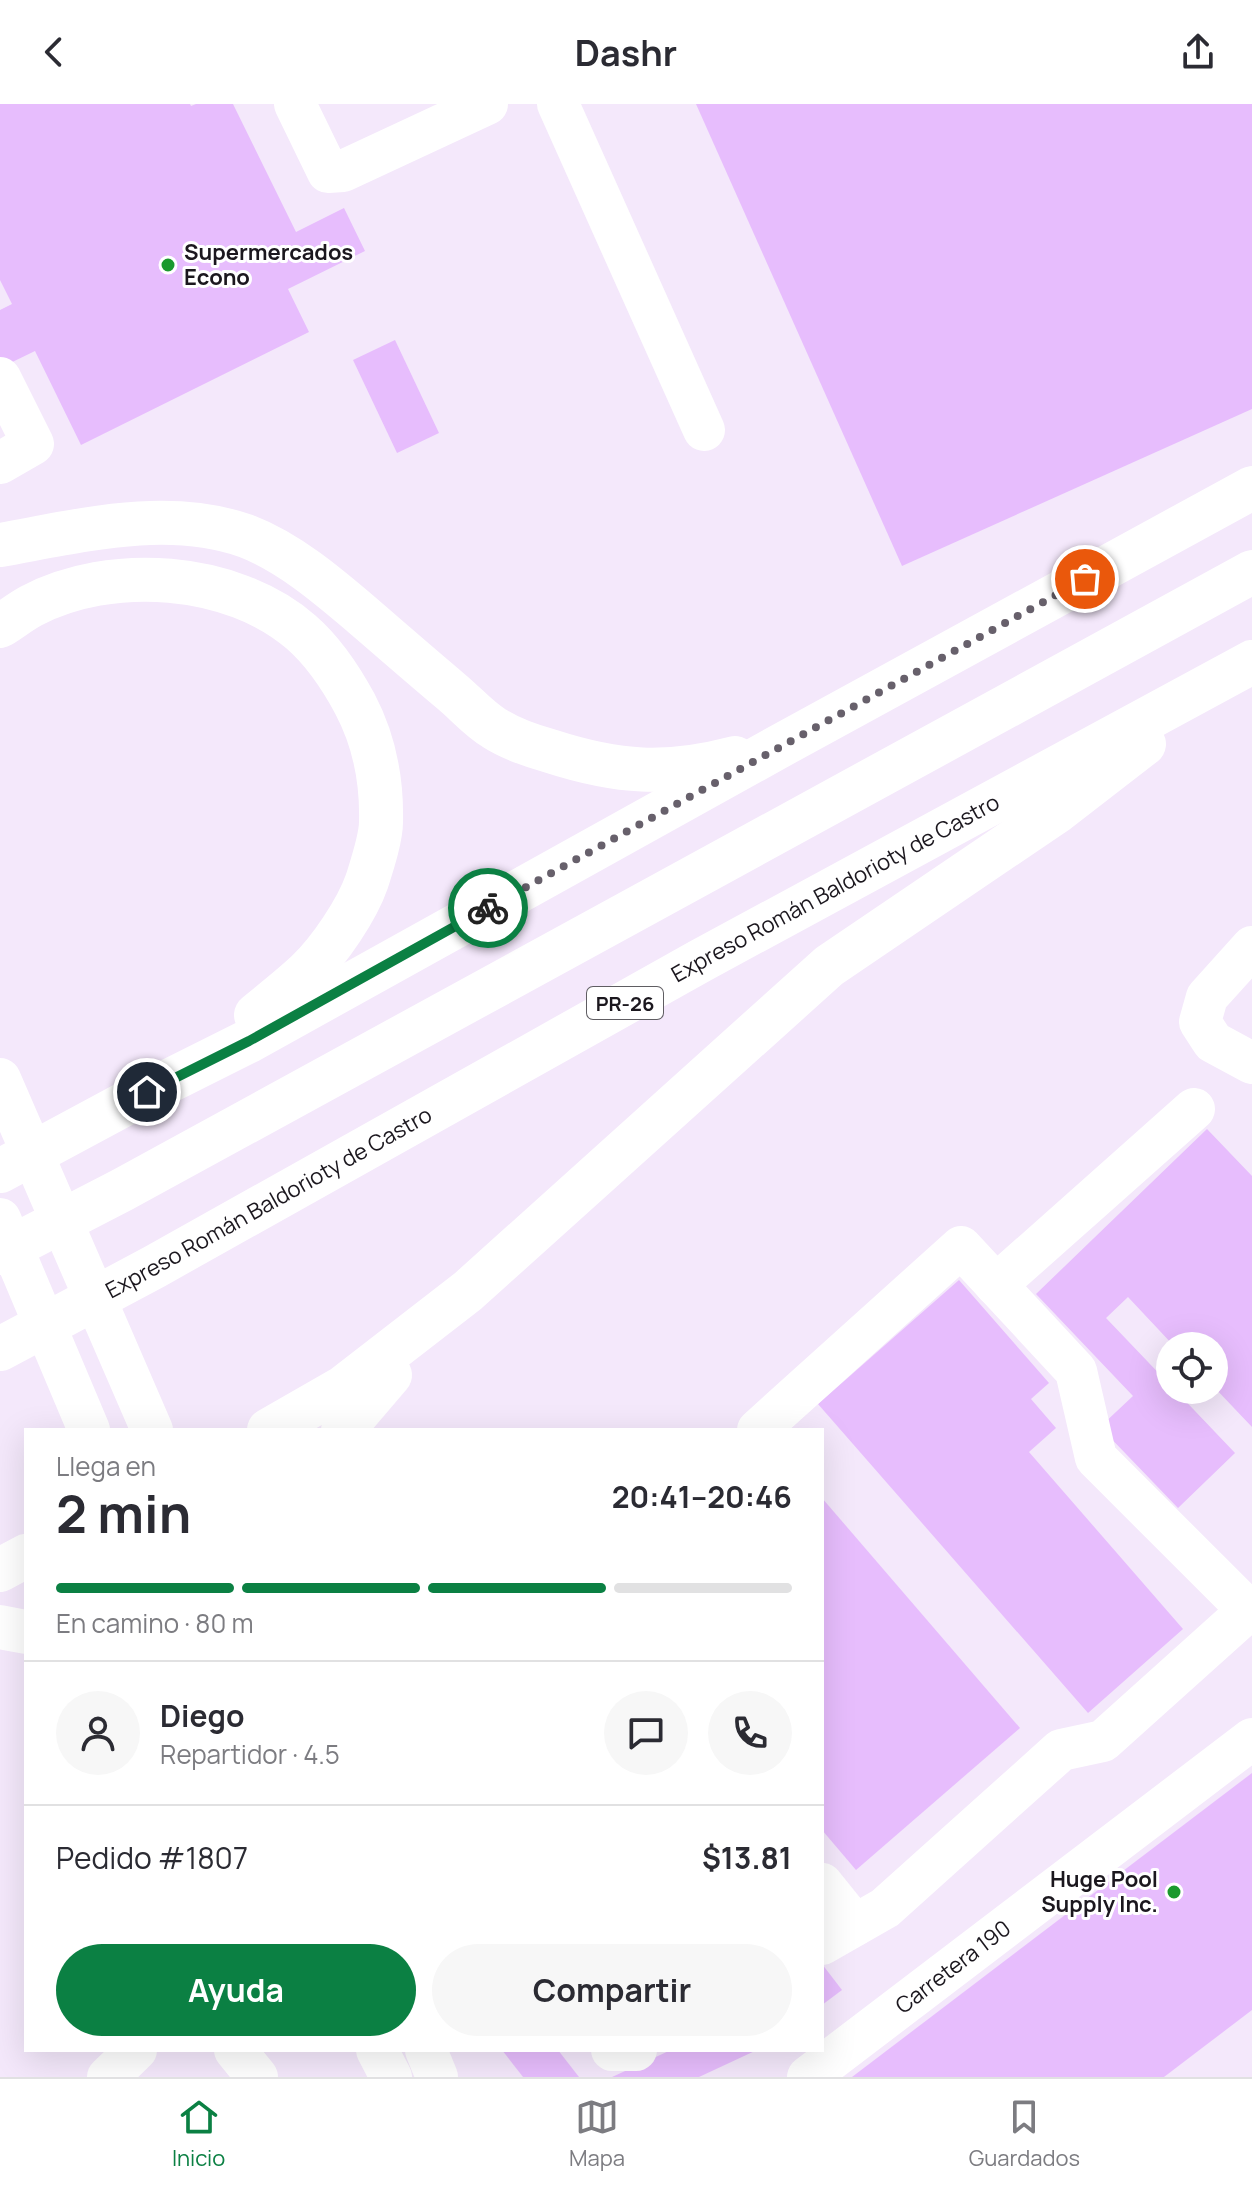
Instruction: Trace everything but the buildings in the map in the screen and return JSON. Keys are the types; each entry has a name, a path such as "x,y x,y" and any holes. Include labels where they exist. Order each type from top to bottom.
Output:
{"highway":[{"path":"0,1171 263,1034 1252,488"},
{"path":"0,545 130,524 208,526 246,536 305,570 339,595 494,728 536,747 583,762 620,769 661,770 698,767 780,746"},
{"path":"0,1253 136,1183 1252,572"},
{"path":"0,626 32,606 75,590 121,581 171,579 209,586 262,605 301,632 339,674 364,720 377,766 381,825 366,883 345,924 309,970 254,1017 147,1092"},
{"path":"272,1428 344,1387 468,1291 829,966 1056,812 1250,663"},
{"name":"Expreso Román Baldorioty de Castro","path":"0,1349 154,1267 700,961 1250,663"},
{"path":"344,1428 468,1291"},
{"path":"0,1570 24,1557"},
{"path":"0,1627 24,1632"}],"street":[{"path":"295,104 328,172 343,171 487,104"},
{"path":"558,104 704,430"},
{"path":"0,378 33,444 0,463"},
{"path":"1252,947 1207,997 1200,1022 1213,1042 1252,1063"},
{"path":"3,1086 151,1428"},
{"path":"996,1285 1194,1109"},
{"path":"0,1219 85,1422"},
{"path":"760,1428 961,1247 1076,1371 1096,1458 1251,1610 1103,1741 1061,1750 885,1908 838,1934 824,1890"},
{"name":"Carretera 190","path":"808,2077 1252,1739"},
{"path":"237,2052 257,2077"},
{"path":"378,2052 391,2077"},
{"path":"427,2052 437,2077"}],"way so far":[{"path":"488,908 1085,579"}],"place":[{"name":"Supermercados Econo","path":"168,265"},
{"name":"Huge Pool Supply Inc.","path":"1174,1892"}],"route":[{"path":"147,1092 249,1041 488,908"}]}
